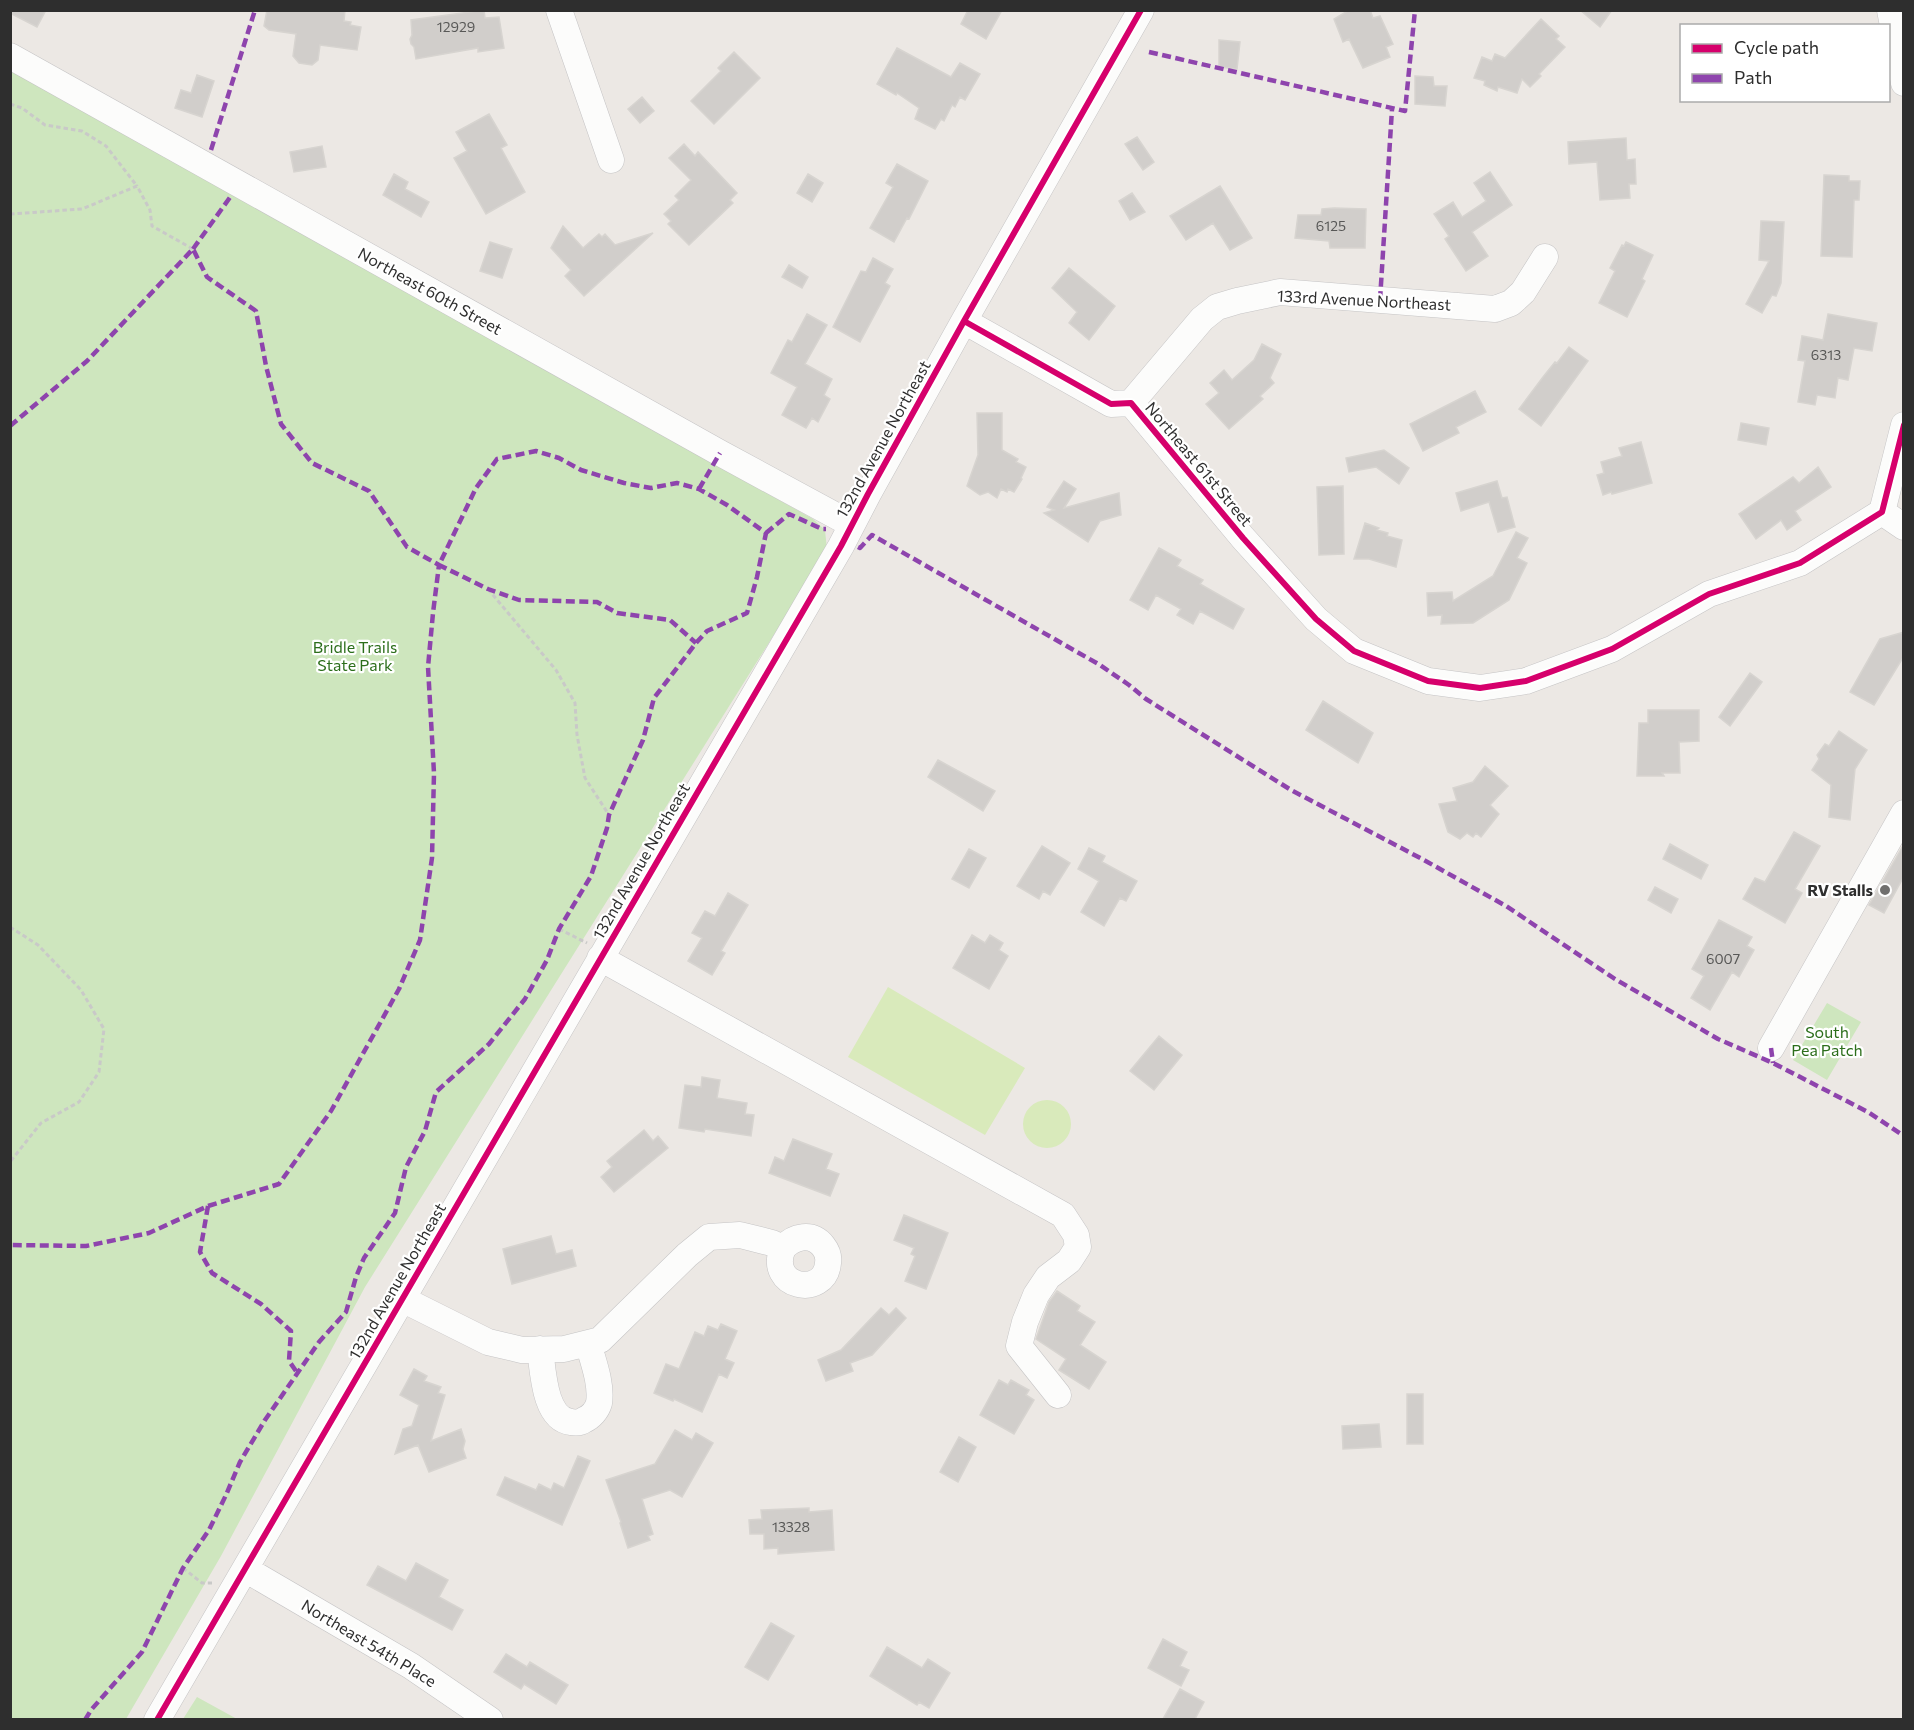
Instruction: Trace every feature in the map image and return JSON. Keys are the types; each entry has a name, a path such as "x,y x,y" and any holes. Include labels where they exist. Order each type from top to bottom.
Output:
{"street":[{"path":"559,10 611,160"},
{"name":"132nd Avenue Northeast","path":"157,1719 402,1299 597,952 841,546 964,321 1141,10"},
{"path":"1896,18 1904,83"},
{"name":"Northeast 60th Street","path":"10,56 851,524"},
{"name":"133rd Avenue Northeast","path":"1131,403 1202,319 1217,307 1280,292 1495,309 1511,303 1523,292 1545,257"},
{"name":"Northeast 61st Street","path":"964,321 1111,404 1131,403 1243,538 1316,620 1354,651 1428,681 1480,688 1526,681 1612,649 1709,594 1800,563 1882,512"},
{"path":"1904,425 1882,512 1904,527"},
{"path":"1771,1048 1904,813"},
{"path":"597,952 1064,1215 1076,1235 1078,1247 1069,1261 1047,1277 1036,1295 1025,1322 1019,1346 1058,1395"},
{"path":"402,1299 488,1342 522,1350 564,1349 600,1340 687,1255 709,1237 740,1235 783,1248"},
{"path":"540,1349 546,1392 552,1408 559,1417 568,1422 581,1422 591,1417 599,1405 599,1387 588,1343"},
{"name":"Northeast 54th Place","path":"245,1569 411,1666 490,1719"}],"path":[{"path":"10,104 22,108 45,125 82,131 106,146 137,186 150,210 152,226 193,249"},
{"path":"10,214 82,210 137,186"},
{"path":"488,589 556,670 575,703 577,735 585,778 609,815"},
{"path":"10,927 38,945 81,990 104,1029 99,1072 79,1102 41,1124 10,1162"},
{"path":"559,929 597,952"},
{"path":"183,1568 202,1583 217,1583"}],"green space":[{"name":"Bridle Trails State Park","path":"10,68 813,519 825,530 827,550 365,1287 221,1556 126,1719 11,1719"},
{"path":"888,987 1025,1068 985,1135 848,1057"},
{"name":"South Pea Patch","path":"1827,1003 1861,1022 1827,1080 1793,1060"},
{"path":"1042,1100 1052,1100 1067,1110 1071,1124 1070,1133 1061,1144 1052,1148 1042,1148 1027,1138 1023,1129 1023,1119 1033,1104"},
{"path":"197,1697 237,1719 183,1719"}],"building":[{"path":"10,10 46,10 37,27 10,13"},
{"path":"267,10 345,10 344,21 361,27 357,50 320,45 318,60 312,65 299,63 293,56 296,34 269,30 264,26"},
{"path":"484,10 485,18 499,17 504,48 478,52 478,48 416,59 410,39 411,20"},
{"path":"968,10 1002,10 986,39 961,24"},
{"path":"1349,10 1370,10 1373,18 1380,16 1393,44 1386,47 1390,57 1363,68 1349,39 1343,42 1334,19"},
{"path":"1580,10 1612,10 1600,27"},
{"path":"1541,19 1559,36 1556,39 1565,47 1530,87 1522,79 1517,93 1498,87 1497,91 1484,85 1485,81 1474,78 1482,57 1492,61 1495,54 1505,58"},
{"path":"1219,40 1240,42 1237,69 1219,67"},
{"path":"897,48 951,77 960,63 980,74 965,100 960,97 955,107 952,105 944,121 941,119 935,129 915,119 919,108 897,93 896,95 877,84"},
{"path":"734,52 760,78 714,124 691,101 721,71 718,68"},
{"path":"197,75 214,81 202,117 175,108 181,90 191,93"},
{"path":"1415,76 1433,77 1434,86 1447,86 1445,106 1415,104"},
{"path":"642,97 654,111 640,123 628,109"},
{"path":"489,114 507,145 501,148 525,192 486,214 454,158 467,151 456,132"},
{"path":"1137,137 1154,162 1143,170 1125,144"},
{"path":"1626,138 1627,160 1635,159 1636,184 1629,184 1630,198 1600,200 1597,162 1569,164 1568,142"},
{"path":"684,144 695,156 698,152 737,193 730,200 733,203 689,245 668,224 671,221 664,214 679,200 675,196 691,180 669,158"},
{"path":"322,146 326,167 294,172 290,152"},
{"path":"897,164 928,181 909,219 907,218 894,242 870,228 893,187 886,183"},
{"path":"1490,172 1512,205 1472,232 1488,256 1466,271 1445,239 1449,236 1434,214 1453,202 1462,217 1486,201 1474,183"},
{"path":"394,174 408,182 405,189 429,202 421,217 383,195"},
{"path":"808,174 823,183 812,202 797,193"},
{"path":"1824,175 1849,176 1849,181 1860,181 1859,200 1854,200 1852,257 1821,256"},
{"path":"1220,186 1252,238 1230,250 1213,223 1186,240 1170,216"},
{"path":"1132,193 1145,212 1130,220 1119,201"},
{"path":"1322,209 1366,209 1365,248 1330,248 1329,241 1295,238 1298,215 1321,215"},
{"path":"1761,221 1784,222 1781,283 1776,296 1772,295 1762,313 1746,304 1769,261 1759,260"},
{"path":"563,226 583,248 599,234 602,237 605,234 615,245 653,233 584,296 565,276 571,270 551,248"},
{"path":"490,242 512,249 502,278 480,271"},
{"path":"1626,242 1653,255 1642,279 1645,281 1627,317 1599,303 1615,271 1610,268 1622,245 1624,246"},
{"path":"873,258 893,269 885,283 890,286 860,342 833,327 861,271 866,272"},
{"path":"789,265 808,277 802,288 782,277"},
{"path":"1069,268 1115,306 1089,340 1069,323 1077,312 1052,288"},
{"path":"807,314 827,325 805,364 832,379 824,395 830,399 818,422 812,418 806,428 782,415 797,387 771,373 788,340 792,342"},
{"path":"1828,314 1877,323 1872,351 1854,348 1848,380 1838,378 1835,398 1817,395 1815,405 1798,402 1805,361 1798,360 1802,336 1823,340"},
{"path":"1262,344 1281,354 1270,378 1274,383 1260,396 1263,399 1229,429 1206,404 1219,393 1210,383 1224,370 1232,380 1254,360"},
{"path":"1569,347 1588,361 1541,426 1519,409"},
{"path":"1475,391 1486,412 1456,427 1459,433 1423,451 1410,424"},
{"path":"977,413 1002,413 1002,450 1018,459 1016,462 1026,467 1014,492 1001,489 997,498 988,492 980,495 967,486 978,455"},
{"path":"1741,423 1769,428 1766,445 1738,440"},
{"path":"1641,442 1652,483 1603,495 1597,475 1604,473 1601,462 1622,456 1619,448"},
{"path":"1384,450 1409,468 1399,484 1376,467 1349,472 1346,458"},
{"path":"1818,467 1831,487 1795,511 1801,520 1787,530 1781,520 1756,539 1739,514 1793,477 1799,483"},
{"path":"1064,481 1076,489 1064,508 1119,493 1121,515 1100,521 1088,542 1044,513 1054,510 1047,507"},
{"path":"1497,481 1502,498 1507,497 1515,527 1498,532 1489,502 1461,511 1456,493"},
{"path":"1343,486 1344,554 1319,555 1317,487"},
{"path":"1365,523 1388,533 1387,536 1402,540 1396,567 1369,559 1354,559"},
{"path":"1516,532 1528,538 1517,558 1527,563 1509,600 1473,623 1441,624 1442,615 1428,616 1427,593 1452,592 1453,601 1493,576"},
{"path":"1159,548 1181,560 1177,566 1203,580 1200,584 1244,609 1233,629 1200,611 1193,624 1177,615 1181,609 1156,595 1148,610 1130,600"},
{"path":"1904,632 1904,656 1874,705 1850,692 1880,639"},
{"path":"1750,673 1762,682 1730,726 1719,717"},
{"path":"1323,701 1373,733 1358,763 1306,730"},
{"path":"1648,710 1699,710 1699,741 1679,742 1680,773 1662,773 1664,776 1637,776 1639,723 1648,723"},
{"path":"1839,731 1867,750 1855,769 1850,820 1829,817 1831,785 1812,770 1819,759 1817,755 1825,744 1829,746"},
{"path":"938,760 995,791 983,811 928,777"},
{"path":"1485,766 1508,786 1490,805 1499,814 1481,837 1476,833 1473,837 1467,833 1460,839 1448,832 1439,804 1457,801 1453,788 1473,782"},
{"path":"1794,832 1820,846 1795,889 1802,893 1785,923 1743,899 1755,878 1765,882"},
{"path":"1670,844 1708,865 1701,879 1663,859"},
{"name":"RV Stalls","path":"1904,844 1904,876 1884,913 1869,905"},
{"path":"1042,846 1070,863 1050,895 1043,891 1039,899 1017,886"},
{"path":"1089,848 1105,856 1102,862 1137,881 1126,901 1120,898 1104,926 1081,912 1099,881 1078,869"},
{"path":"969,849 986,858 969,888 952,879"},
{"path":"1655,887 1678,899 1671,913 1648,900"},
{"path":"728,893 748,905 721,951 725,953 712,975 688,961 702,938 692,933 705,911 715,916"},
{"path":"1719,920 1752,937 1747,946 1754,950 1739,977 1732,972 1710,1010 1691,998 1704,976 1692,969"},
{"path":"972,935 985,943 990,935 1003,943 999,950 1008,956 989,989 953,968"},
{"path":"1159,1036 1182,1055 1154,1090 1130,1071"},
{"path":"702,1077 720,1080 717,1098 747,1103 745,1114 754,1115 751,1136 705,1129 704,1132 679,1128 685,1085 701,1087"},
{"path":"644,1130 653,1141 658,1136 668,1148 614,1192 601,1177 612,1167 607,1161"},
{"path":"793,1139 832,1154 826,1169 839,1174 830,1196 769,1173 775,1157 784,1161"},
{"path":"904,1215 948,1233 926,1289 905,1281 915,1256 911,1254 914,1248 894,1240"},
{"path":"551,1236 556,1254 572,1250 576,1266 512,1284 503,1249"},
{"path":"1057,1291 1080,1306 1077,1311 1095,1322 1080,1345 1106,1362 1089,1389 1059,1370 1066,1359 1036,1339 1049,1302"},
{"path":"881,1308 889,1315 896,1308 906,1318 872,1355 850,1363 853,1371 826,1381 818,1360 841,1350"},
{"path":"721,1324 737,1331 725,1359 734,1363 727,1378 719,1374 702,1412 654,1393 666,1364 679,1369 695,1332 704,1336 708,1326 718,1330"},
{"path":"414,1369 427,1376 424,1381 441,1387 438,1393 445,1395 431,1441 461,1429 465,1441 463,1449 466,1458 429,1472 418,1445 395,1454 403,1429 412,1426 419,1405 400,1395"},
{"path":"999,1380 1008,1385 1011,1380 1029,1390 1026,1395 1034,1400 1014,1434 980,1415"},
{"path":"1407,1394 1423,1394 1423,1444 1407,1444"},
{"path":"1379,1424 1381,1447 1343,1449 1342,1426"},
{"path":"675,1430 692,1440 696,1433 713,1443 682,1497 670,1490 642,1499 653,1534 648,1536 650,1540 628,1548 606,1480 655,1464"},
{"path":"959,1437 976,1447 958,1482 940,1472"},
{"path":"578,1456 590,1461 562,1525 497,1495 505,1477 536,1490 539,1484 551,1490 554,1483 564,1488"},
{"path":"809,1508 809,1512 832,1510 834,1550 778,1554 778,1548 764,1549 764,1534 750,1534 749,1520 762,1519 761,1510"},
{"path":"416,1563 448,1580 439,1597 463,1610 452,1630 367,1585 378,1566 406,1581"},
{"path":"771,1623 794,1636 768,1680 745,1667"},
{"path":"1163,1639 1187,1652 1180,1666 1189,1670 1181,1686 1148,1668"},
{"path":"887,1647 922,1668 928,1659 950,1673 929,1708 919,1702 917,1705 870,1676"},
{"path":"506,1654 527,1667 530,1662 568,1685 556,1704 524,1684 521,1689 494,1672"},
{"path":"1180,1689 1204,1702 1195,1719 1163,1719"}],"marked path":[{"path":"211,150 255,10"},
{"path":"1149,52 1405,111 1415,10"},
{"path":"1380,300 1392,109"},
{"path":"193,249 231,196"},
{"path":"10,426 87,361 193,249 207,277 256,311 266,366 281,424 312,463 369,491 407,547 439,565 428,667 434,773 432,858 420,940 399,989 331,1111 279,1184 208,1206 149,1233 86,1246 10,1245"},
{"path":"85,1720 91,1710 142,1652 183,1568 209,1530 240,1462 265,1420 319,1342 346,1312 364,1258 395,1213 406,1167 425,1131 436,1092 489,1044 525,999 547,960 559,929 591,876 609,815 643,740 654,698 707,631 747,613 766,533 727,505 699,489 677,483 651,488 624,483 581,470 559,458 536,451 497,459 476,488 439,565 488,589 519,600 597,602 617,613 670,620 696,643"},
{"path":"699,489 720,453"},
{"path":"766,533 789,514 826,529"},
{"path":"858,547 860,548 872,535 1100,665 1146,699 1291,790 1506,906 1615,979 1718,1039 1773,1063 1868,1112 1904,1136"},
{"path":"1771,1048 1773,1063"},
{"path":"208,1206 200,1252 212,1273 261,1304 291,1331 289,1361 298,1374"}],"cycle path":[{"path":"157,1720 841,546 964,321 1141,10"},
{"path":"964,321 1111,404 1131,403 1243,538 1316,619 1354,651 1428,681 1480,688 1526,681 1612,649 1709,594 1800,563 1882,512 1904,425"}],"place":[{"name":"RV Stalls","path":"1885,890"}]}
